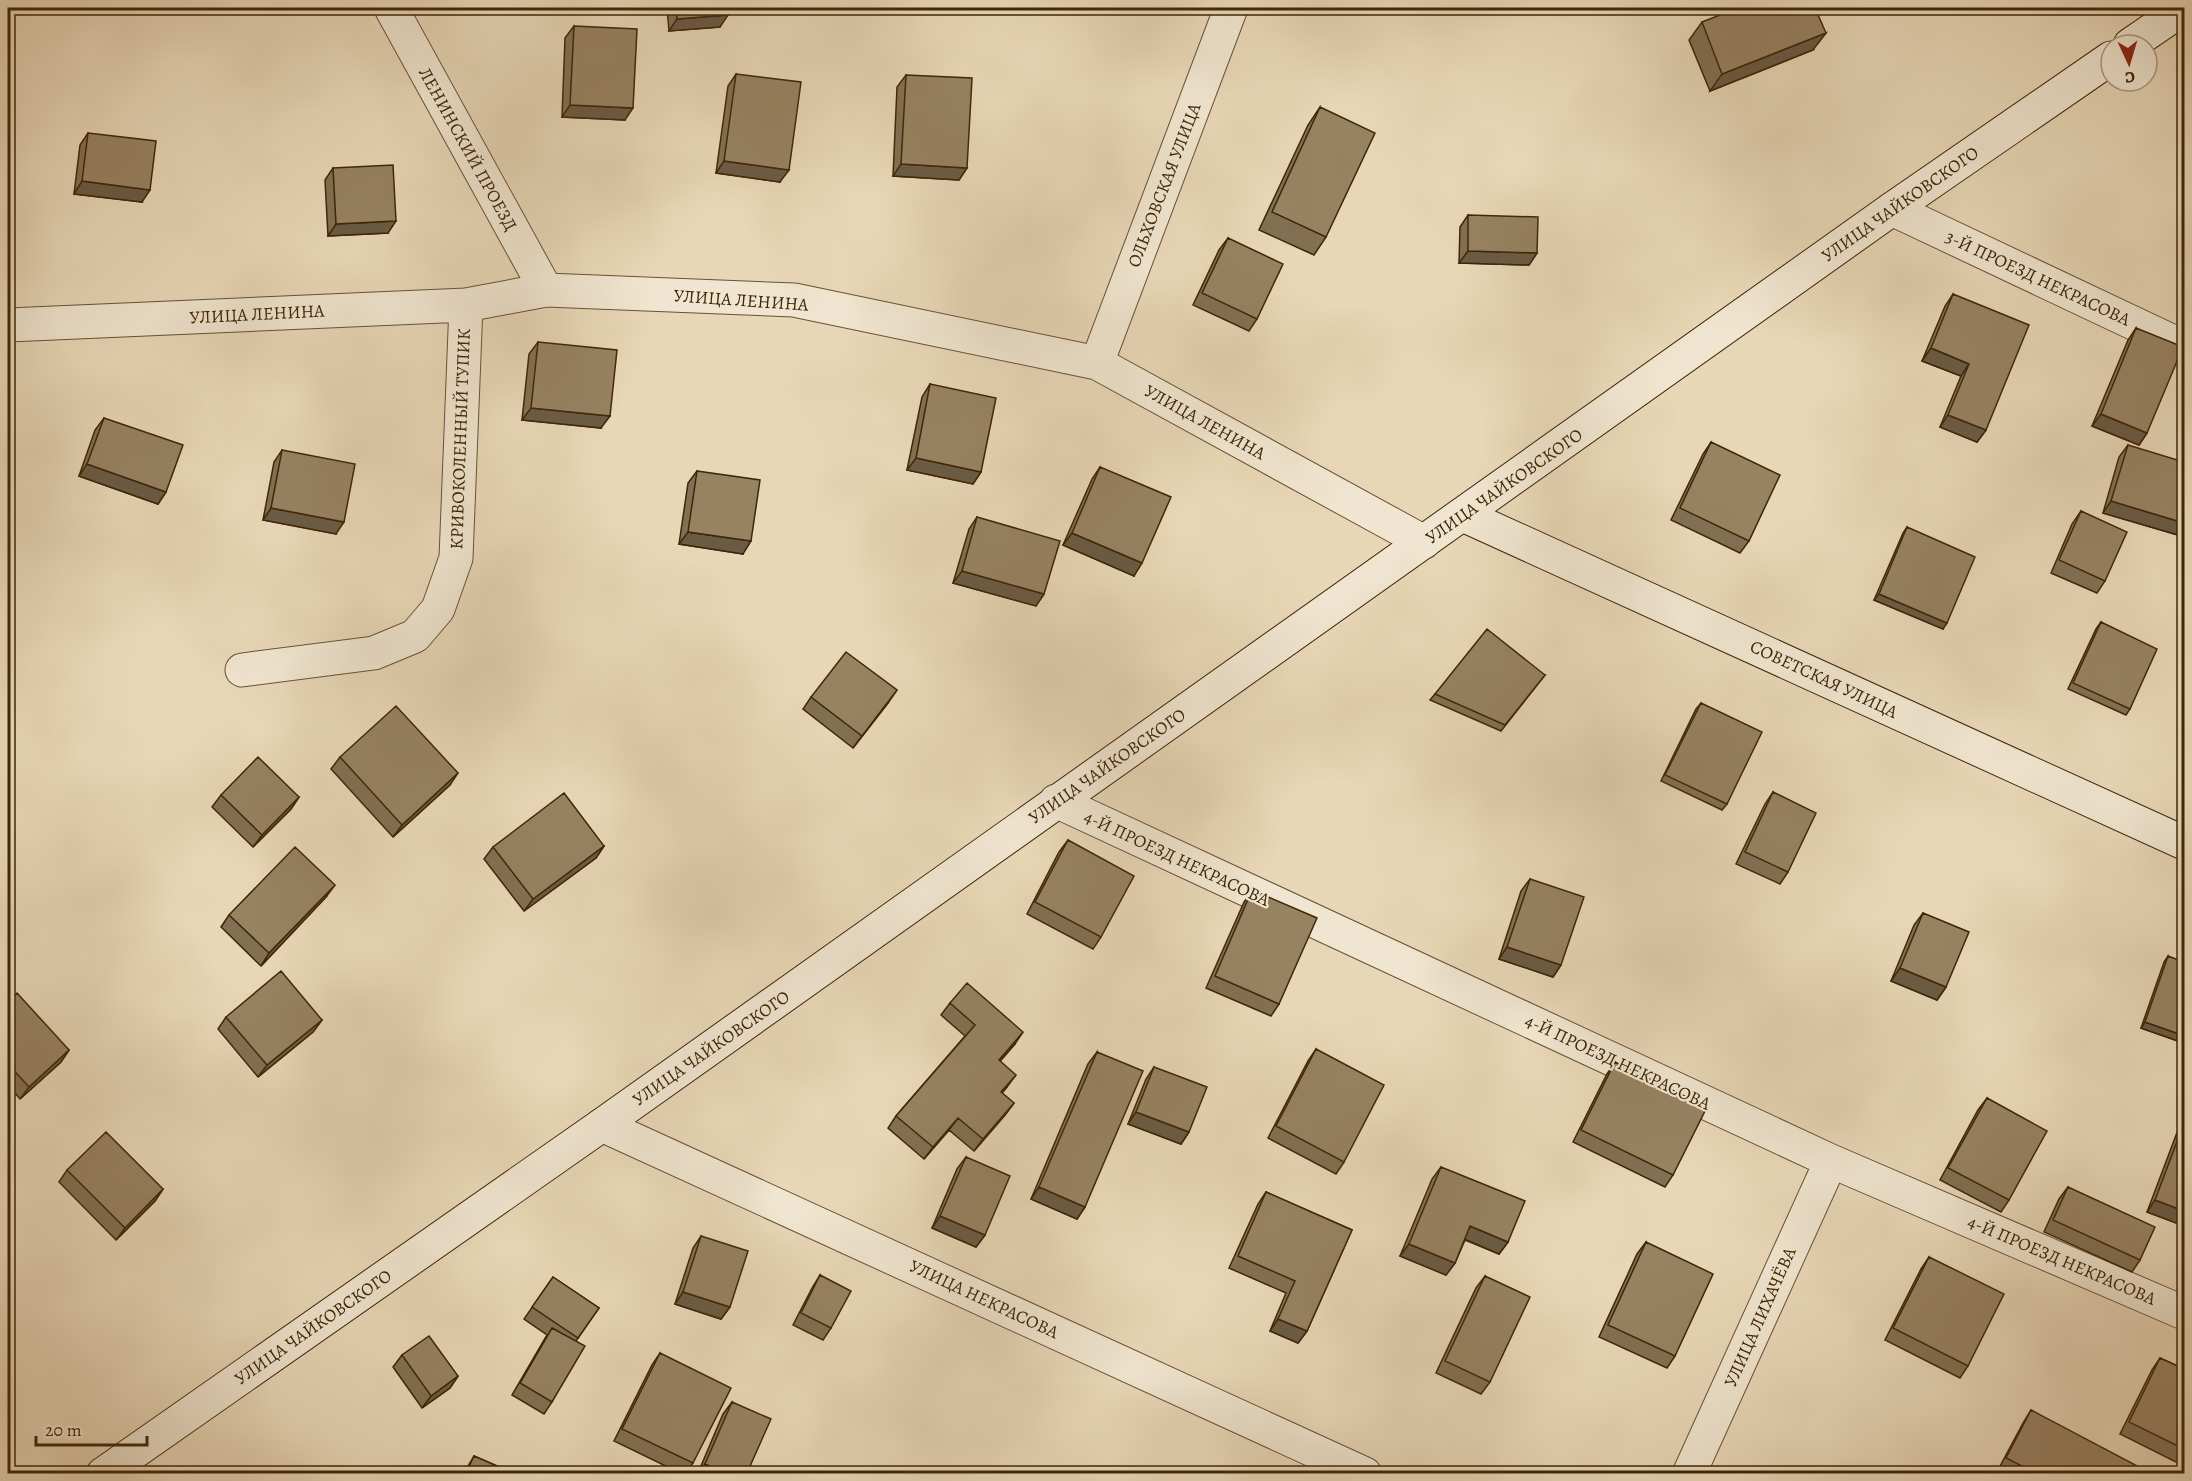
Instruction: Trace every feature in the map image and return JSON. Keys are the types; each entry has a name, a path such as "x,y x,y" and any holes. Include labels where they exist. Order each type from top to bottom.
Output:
{"street":[{"name":"ЛЕНИНСКИЙ ПРОЕЗД","path":"391,8 546,290"},
{"name":"ОЛЬХОВСКАЯ УЛИЦА","path":"1097,363 1231,8"},
{"path":"2148,33 2184,8"},
{"name":"УЛИЦА ЧАЙКОВСКОГО","path":"103,1473 602,1125 1892,209 2099,66"},
{"name":"3-Й ПРОЕЗД НЕКРАСОВА","path":"1892,209 2184,347"},
{"name":"УЛИЦА ЛЕНИНА","path":"8,325 466,305 546,290 794,300 1097,363 1424,542"},
{"name":"КРИВОКОЛЕННЫЙ ТУПИК","path":"242,670 374,653 415,636 438,609 456,558 466,305"},
{"name":"СОВЕТСКАЯ УЛИЦА","path":"1463,515 2184,843"},
{"name":"4-Й ПРОЕЗД НЕКРАСОВА","path":"1056,801 1831,1161 2184,1313"},
{"name":"УЛИЦА НЕКРАСОВА","path":"602,1125 1365,1473"},
{"name":"УЛИЦА ЛИХАЧЁВА","path":"1689,1473 1831,1161"}],"building":[{"path":"676,8 727,8 728,15 677,19"},
{"path":"1738,8 1815,8 1826,33 1722,74 1702,22"},
{"path":"574,26 637,29 633,108 570,105"},
{"path":"736,74 801,82 789,170 724,161"},
{"path":"906,75 972,78 967,168 901,164"},
{"path":"1320,107 1375,133 1326,237 1272,212"},
{"path":"88,133 156,141 150,190 82,181"},
{"path":"393,165 396,221 336,224 333,168"},
{"path":"1468,215 1538,217 1537,253 1468,251"},
{"path":"1228,238 1283,264 1257,319 1202,293"},
{"path":"1953,294 2029,325 1986,430 1948,415 1969,364 1931,348"},
{"path":"2136,328 2183,347 2147,433 2101,414"},
{"path":"538,342 617,350 610,416 531,408"},
{"path":"930,384 996,398 981,472 916,458"},
{"path":"104,418 183,445 166,492 87,464"},
{"path":"1711,442 1780,475 1749,541 1680,508"},
{"path":"2128,445 2184,462 2184,523 2111,501"},
{"path":"282,450 355,464 344,522 271,508"},
{"path":"1100,467 1171,497 1142,563 1072,533"},
{"path":"697,471 760,480 751,541 688,532"},
{"path":"2081,511 2127,532 2105,581 2059,560"},
{"path":"977,517 1060,541 1044,594 962,571"},
{"path":"1907,527 1975,557 1947,623 1879,594"},
{"path":"2101,622 2157,649 2130,709 2073,683"},
{"path":"1487,629 1545,675 1505,725 1435,694"},
{"path":"846,652 897,690 862,736 811,697"},
{"path":"1701,703 1762,732 1727,804 1665,775"},
{"path":"396,706 458,773 402,825 340,757"},
{"path":"258,757 299,797 262,835 221,795"},
{"path":"1773,792 1816,813 1788,872 1745,852"},
{"path":"564,793 604,846 533,899 493,847"},
{"path":"1068,840 1134,876 1101,937 1035,902"},
{"path":"295,847 335,885 269,953 229,915"},
{"path":"1530,879 1584,897 1561,965 1507,947"},
{"path":"1252,890 1317,918 1279,1004 1215,976"},
{"path":"1923,913 1969,932 1946,987 1900,968"},
{"path":"2168,956 2184,962 2184,1028 2182,1035 2145,1022"},
{"path":"281,971 322,1020 267,1065 226,1017"},
{"path":"967,983 1023,1032 999,1060 1016,1075 1001,1092 1014,1103 983,1139 958,1118 933,1147 896,1116 975,1025 950,1003"},
{"path":"17,993 69,1050 29,1087 8,1064 8,1002"},
{"path":"1316,1049 1384,1085 1344,1162 1276,1126"},
{"path":"1097,1052 1143,1071 1085,1207 1039,1187"},
{"path":"1615,1062 1707,1107 1673,1175 1581,1130"},
{"path":"1154,1067 1207,1087 1189,1132 1136,1112"},
{"path":"1987,1098 2047,1131 2009,1200 1948,1168"},
{"path":"2184,1123 2184,1211 2155,1200"},
{"path":"106,1132 163,1189 125,1228 67,1170"},
{"path":"966,1157 1010,1176 985,1235 940,1216"},
{"path":"1441,1167 1525,1201 1508,1242 1470,1226 1455,1263 1409,1244"},
{"path":"2068,1187 2155,1227 2140,1260 2053,1220"},
{"path":"1266,1192 1352,1230 1307,1331 1278,1319 1295,1281 1238,1256"},
{"path":"701,1236 748,1251 730,1307 683,1292"},
{"path":"1646,1242 1713,1274 1675,1356 1608,1325"},
{"path":"1929,1257 2004,1294 1968,1366 1893,1328"},
{"path":"820,1275 851,1291 831,1328 801,1313"},
{"path":"1485,1276 1530,1297 1490,1382 1445,1361"},
{"path":"553,1277 599,1308 578,1338 532,1307"},
{"path":"552,1328 585,1346 552,1402 520,1383"},
{"path":"429,1336 458,1376 431,1396 402,1355"},
{"path":"660,1353 731,1388 693,1463 622,1429"},
{"path":"2160,1358 2184,1369 2184,1449 2129,1422"},
{"path":"732,1402 771,1419 747,1473 726,1473 705,1464"},
{"path":"2031,1410 2143,1469 2141,1473 2036,1473 2006,1458"},
{"path":"474,1456 513,1473 466,1473"}]}
